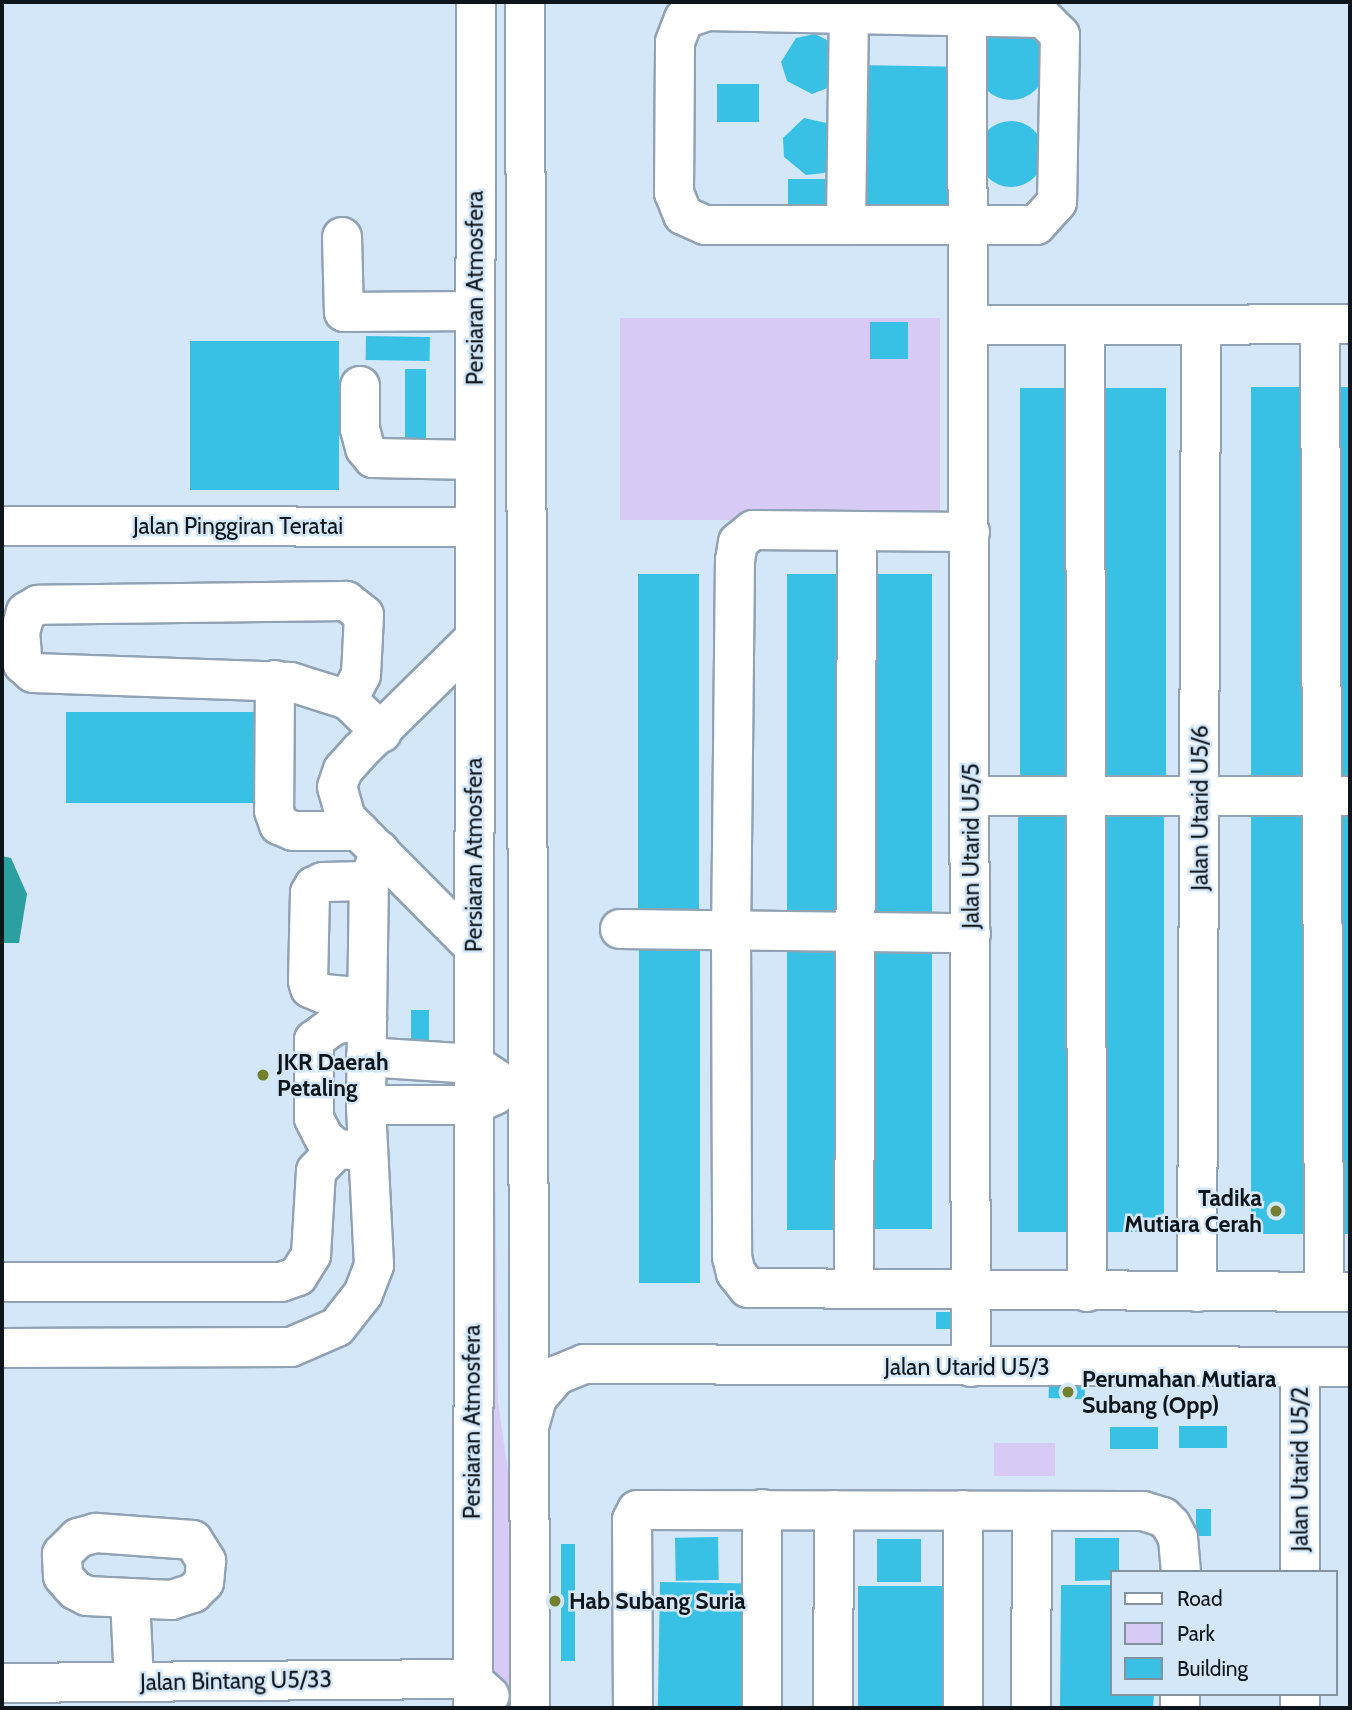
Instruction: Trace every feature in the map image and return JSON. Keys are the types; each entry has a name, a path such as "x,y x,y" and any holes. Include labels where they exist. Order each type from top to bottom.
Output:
{"street":[{"name":"Persiaran Atmosfera","path":"476,2 474,947 500,1085 527,1299 530,1708"},
{"name":"Persiaran Atmosfera","path":"472,1694 500,1085 525,2"},
{"path":"707,10 858,10 967,17 1043,18 1060,35 1056,202 1036,225 705,225 683,215 674,193 675,42 684,19 707,10"},
{"path":"846,225 858,10"},
{"name":"Jalan Utarid U5/5","path":"967,17 972,796 969,1290 971,1367"},
{"path":"342,237 344,312 475,311"},
{"path":"968,325 1335,324 1337,1292 748,1288 736,1273 732,1257 731,930 734,560 738,542 753,530 970,532"},
{"path":"1085,325 1087,1292"},
{"name":"Jalan Utarid U5/6","path":"1197,1292 1202,325"},
{"path":"360,386 360,429 365,448 373,458 475,460"},
{"name":"Jalan Pinggiran Teratai","path":"2,526 475,527"},
{"path":"854,1288 857,531"},
{"path":"348,700 361,675 364,615 346,601 38,605 26,612 20,632 23,664 33,673 275,680 348,700 382,733"},
{"path":"474,947 369,854 346,818 337,787 343,770 475,638"},
{"path":"275,680 274,811 279,825 369,854"},
{"path":"972,796 1336,796"},
{"path":"367,1008 310,988 308,981 310,893 314,886 369,854"},
{"path":"2,1348 259,1350 312,1341 337,1327 363,1294 374,1265 352,1150 366,1105 369,854"},
{"path":"620,929 971,933"},
{"path":"352,1150 324,1138 314,1118 314,1040 367,1008"},
{"path":"366,1057 500,1085"},
{"path":"366,1105 500,1085"},
{"path":"2,1282 281,1282 298,1276 311,1255 316,1171 352,1150"},
{"path":"527,1299 541,1331 583,1364 557,1375 537,1398 527,1432"},
{"name":"Jalan Utarid U5/3","path":"583,1364 1350,1367"},
{"name":"Jalan Utarid U5/2","path":"1300,1367 1300,1570"},
{"path":"633,1708 634,1513 645,1508 1143,1511 1163,1517 1178,1538 1181,1570"},
{"path":"762,1509 762,1708"},
{"path":"833,1708 834,1510"},
{"path":"963,1510 963,1708"},
{"path":"1031,1708 1032,1511"},
{"path":"130,1598 134,1682"},
{"name":"Jalan Bintang U5/33","path":"2,1683 134,1682 472,1694"},
{"path":"472,1694 500,1708"}],"green space":[{"path":"620,318 940,318 940,520 620,520"},
{"path":"489,1150 495,1150 498,1401 508,1472 511,1708 494,1696"},
{"path":"994,1443 1055,1443 1055,1476 994,1476"}],"shaded area":[{"path":"2,856 11,858 27,894 19,943 2,943"}],"building":[{"path":"1011,30 1030,36 1040,46 1046,65 1040,84 1030,94 1011,100 992,94 982,84 976,65 982,46 992,36"},
{"path":"815,34 833,43 830,87 812,94 787,81 781,62 796,38"},
{"path":"860,65 955,67 952,214 857,212"},
{"path":"717,84 759,84 759,122 717,122"},
{"path":"804,118 831,124 832,167 824,173 806,175 784,157 783,138"},
{"path":"1011,121 1024,124 1034,131 1041,141 1044,154 1041,167 1034,177 1024,184 1011,187 998,184 988,177 981,167 978,154 981,141 988,131 998,124"},
{"path":"788,179 839,179 839,211 788,211"},
{"path":"870,322 908,322 908,359 870,359"},
{"path":"366,336 430,337 430,361 366,360"},
{"path":"190,341 339,341 339,490 190,490"},
{"path":"405,369 426,369 426,438 405,438"},
{"path":"1251,387 1314,387 1314,785 1251,785"},
{"path":"1333,387 1350,387 1350,785 1333,785"},
{"path":"1020,388 1082,388 1082,786 1020,786"},
{"path":"1103,388 1166,388 1166,786 1103,786"},
{"path":"638,574 699,574 699,917 638,917"},
{"path":"787,574 848,574 848,916 787,916"},
{"path":"870,574 932,574 932,916 870,916"},
{"path":"66,712 260,712 260,803 66,803"},
{"path":"1018,809 1080,809 1080,1232 1018,1232"},
{"path":"1102,809 1164,809 1164,1232 1102,1232"},
{"path":"1251,811 1313,811 1313,1234 1251,1234"},
{"path":"1333,811 1350,811 1350,1234 1333,1234"},
{"path":"871,939 932,939 932,1229 871,1229"},
{"path":"639,940 700,940 700,1283 639,1283"},
{"path":"787,940 848,940 848,1230 787,1230"},
{"path":"411,1010 429,1010 429,1041 411,1041"},
{"path":"936,1312 950,1312 950,1329 936,1329"},
{"path":"1049,1384 1085,1385 1084,1399 1049,1398"},
{"path":"1179,1426 1227,1426 1227,1448 1179,1448"},
{"path":"1110,1427 1158,1427 1158,1449 1110,1449"},
{"path":"1196,1509 1211,1509 1211,1536 1196,1536"},
{"path":"718,1537 719,1580 676,1581 675,1538"},
{"path":"1075,1538 1119,1538 1119,1570 1110,1570 1110,1580 1075,1581"},
{"path":"877,1539 921,1539 921,1582 877,1582"},
{"path":"561,1544 575,1544 575,1661 561,1661"},
{"path":"660,1582 752,1584 750,1708 658,1708"},
{"path":"1061,1585 1110,1585 1110,1696 1154,1696 1153,1708 1060,1708"},
{"path":"858,1586 952,1586 952,1708 858,1708"}],"place":[{"name":"JKR Daerah Petaling","path":"263,1075"},
{"name":"Tadika Mutiara Cerah","path":"1276,1211"},
{"name":"Perumahan Mutiara Subang (Opp)","path":"1068,1392"},
{"name":"Hab Subang Suria","path":"555,1601"}]}
